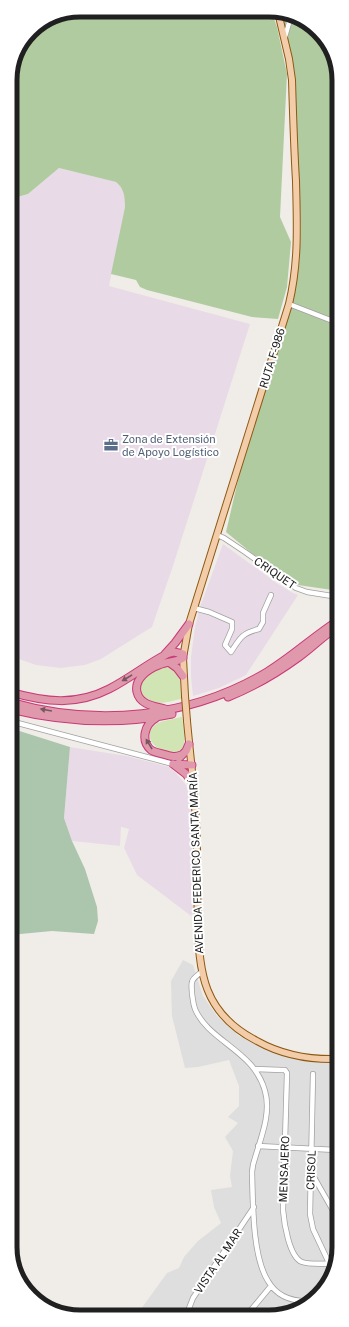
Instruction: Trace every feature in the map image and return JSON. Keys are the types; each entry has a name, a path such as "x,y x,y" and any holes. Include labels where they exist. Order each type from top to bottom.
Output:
{"highway":[{"path":"160,658 175,643 189,624"},
{"path":"17,704 45,710 92,715 123,715 169,710 218,696 256,678 289,657 332,624"},
{"path":"17,710 43,716 87,721 132,720 161,716 201,706 243,691 259,682 299,657 332,631"},
{"path":"17,694 52,701 68,701 85,698 110,689 160,658 170,653 177,652 183,656 176,662 159,665 149,671 140,678 136,686 138,696 145,703 169,710"},
{"path":"170,663 177,668 183,676"},
{"path":"161,716 152,720 145,732 145,739 148,746 153,751 175,761 192,765"},
{"path":"175,761 176,757 181,755 187,749 189,744"},
{"path":"175,761 193,783"}],"main road":[{"name":"RUTA F-986","path":"187,721 184,696 183,656 189,624 289,304 295,275 297,243 292,80 285,37 280,18"},
{"name":"AVENIDA FEDERICO SANTA MARÍA","path":"187,721 192,765 197,850 198,946 206,985 215,1004 232,1026 243,1034 266,1046 289,1054 315,1059 332,1059"}],"street":[{"path":"285,37 289,23 288,20"},
{"path":"289,304 332,321"},
{"name":"CRIQUET","path":"217,536 224,538 296,588 307,592 332,596"},
{"path":"194,608 209,612 232,622 232,629 225,645 231,652 242,635 259,629 263,622 263,613 271,595"},
{"path":"17,723 175,761"},
{"path":"202,971 192,982 191,988 195,1010 205,1024 248,1060 263,1083 267,1100 266,1117 252,1172 257,1244 263,1271 271,1286 279,1293 293,1300 301,1301"},
{"name":"MENSAJERO","path":"255,1069 285,1070 287,1073 283,1210 284,1227 288,1240 299,1261 305,1263 330,1263"},
{"name":"CRISOL","path":"313,1074 310,1170 311,1221 313,1229 330,1261"},
{"path":"258,1146 332,1150"},
{"path":"310,1170 332,1209"},
{"name":"VISTA AL MAR","path":"188,1310 193,1298 254,1208"},
{"path":"251,1310 271,1286"}],"shaded area":[{"name":"Zona de Extensión de Apoyo Logístico","path":"59,168 116,182 120,185 123,191 125,207 109,286 250,324 173,566 152,627 101,659 85,665 61,668 36,665 17,658 17,197 28,194"},
{"path":"223,544 278,584 298,595 246,675 219,688 193,696 191,657 195,627 200,607"},
{"path":"70,747 127,756 169,767 186,785 191,801 191,826 194,840 194,911 191,916 137,875 124,848 129,829 121,827 120,846 72,841 64,818"},
{"path":"183,960 193,965 203,996 217,1016 239,1036 284,1056 332,1058 331,1259 324,1278 316,1289 297,1304 285,1308 269,1310 140,1310 167,1273 179,1268 184,1257 198,1241 221,1223 214,1207 211,1190 232,1187 230,1176 233,1151 225,1137 238,1123 228,1117 239,1106 239,1086 229,1060 198,1067 185,1068 172,1016 171,981"}],"green space":[{"path":"80,17 274,17 287,74 280,217 291,242 287,287 278,319 252,317 147,290 140,287 136,280 111,274 125,207 124,193 119,184 116,182 59,168 28,194 17,197 17,76 22,56 35,35 56,22 68,18"},
{"path":"283,18 297,23 314,35 326,52 330,64 332,80 332,590 298,585 266,565 226,532 242,463 293,299 299,266 301,229 295,81 290,48"},
{"path":"170,667 180,674 181,699 162,703 151,701 141,692 141,684 145,678 155,670"},
{"path":"182,717 184,737 183,748 174,753 162,750 152,743 150,732 153,727 161,722"},
{"path":"17,730 70,747 64,818 72,841 85,869 97,907 98,921 94,934 52,931 17,934"}],"place":[{"name":"Zona de Extensión de Apoyo Logístico","path":"111,445"}]}
